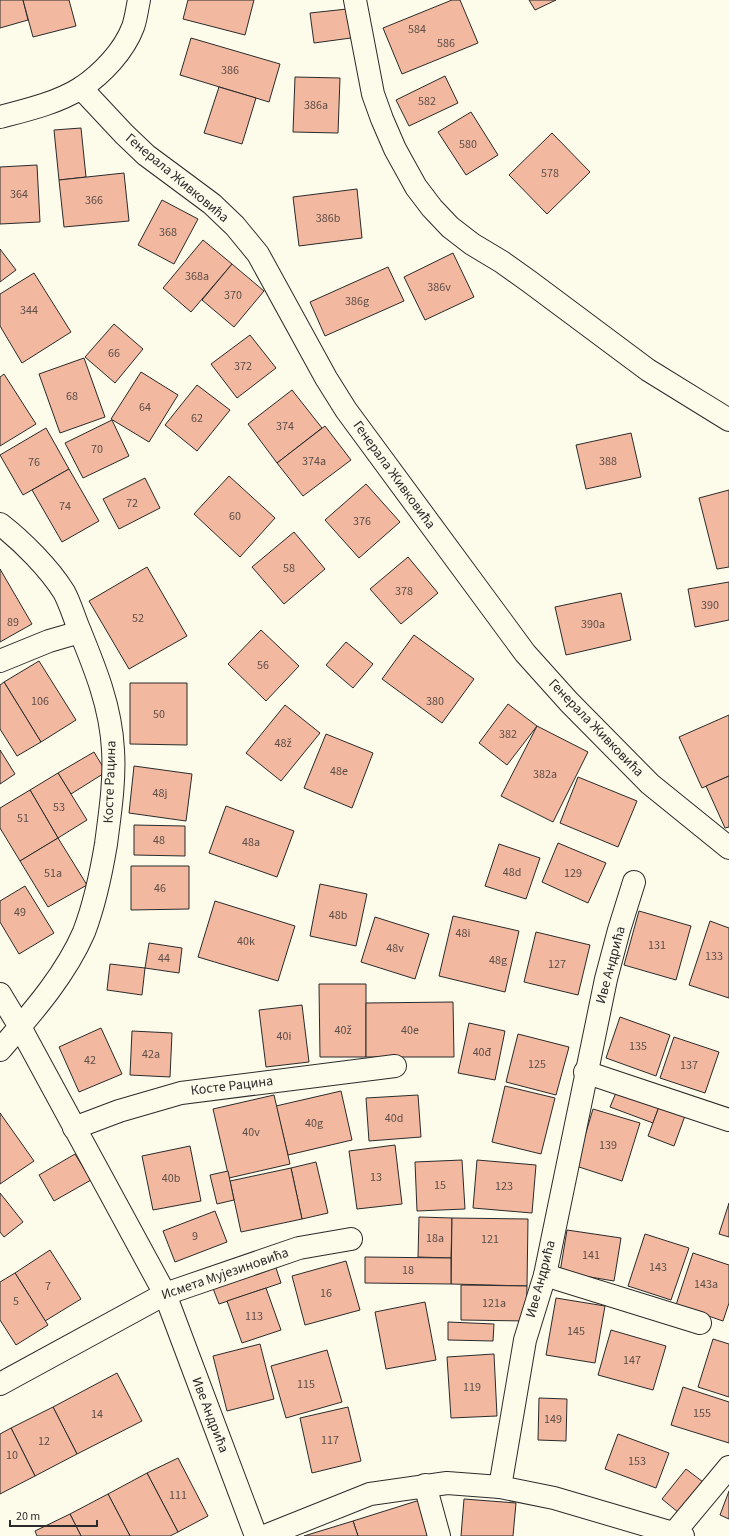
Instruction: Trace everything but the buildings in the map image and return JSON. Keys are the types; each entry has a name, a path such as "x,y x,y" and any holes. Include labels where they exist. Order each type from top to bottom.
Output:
{"street":[{"path":"0,118 60,98 81,88 116,55 126,41 133,26 139,0"},
{"path":"355,0 373,94 382,119 395,150 416,187 432,208 450,227 472,244 502,262 530,282 648,370 729,420"},
{"name":"Генерала Живковића","path":"81,88 146,155 212,204 235,226 258,254 323,372 346,410 525,653 649,794 729,848"},
{"name":"Косте Рацина","path":"0,524 16,536 42,564 64,593 92,660 106,700 112,733 113,751 112,787 100,881 83,932 58,978 0,1050"},
{"path":"0,661 49,641 80,632"},
{"name":"Иве Андрића","path":"500,1487 524,1340 545,1275 606,979 634,882"},
{"path":"0,994 20,1027 165,1294"},
{"name":"Косте Рацина","path":"74,1128 119,1111 181,1092 395,1066"},
{"path":"586,1072 729,1120"},
{"name":"Исмета Мујезиновића","path":"0,1384 165,1294 300,1248 351,1239"},
{"path":"545,1275 700,1323"},
{"name":"Иве Андрића","path":"165,1294 256,1536"},
{"path":"265,1536 370,1494 447,1483 500,1487 554,1498 678,1535 729,1467"},
{"path":"425,1485 439,1536"}]}
